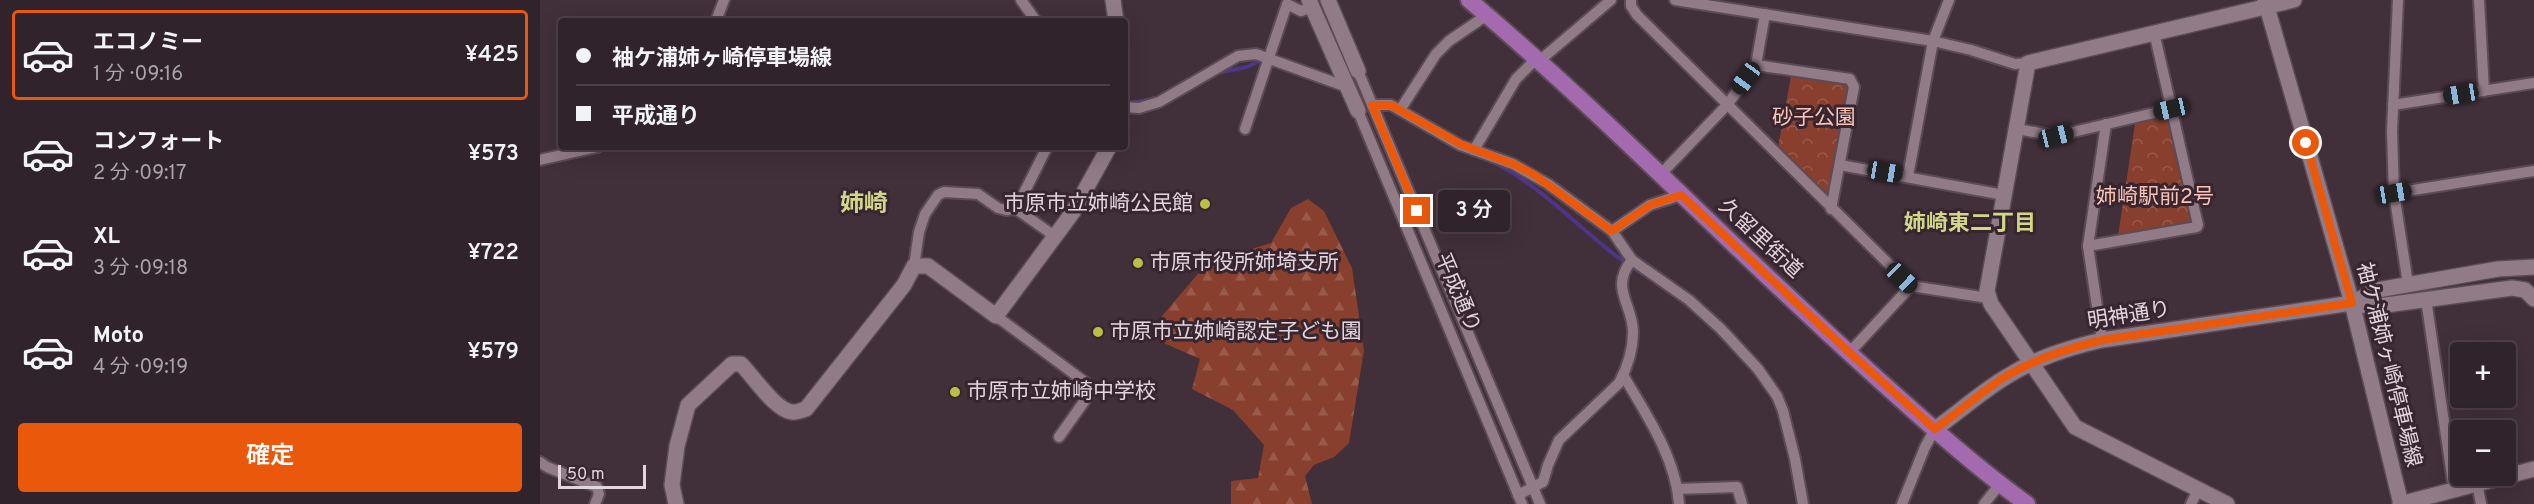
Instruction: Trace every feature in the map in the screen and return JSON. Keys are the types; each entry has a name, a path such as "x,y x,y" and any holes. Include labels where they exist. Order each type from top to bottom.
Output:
{"main road":[{"name":"久留里街道","path":"1469,0 1537,60 1850,353 1935,429 2027,504"}],"street":[{"path":"717,18 723,0"},
{"path":"1021,0 1034,18"},
{"path":"1113,0 1116,18"},
{"name":"平成通り","path":"1328,0 1358,72 1365,108 1520,500"},
{"path":"1474,150 1516,79 1611,0"},
{"path":"1631,0 1631,6 1637,15 1911,286 1988,298"},
{"path":"1674,0 1933,41 2015,64 2028,63 2266,3 2294,0"},
{"path":"1908,176 1933,41 1950,0"},
{"path":"2398,0 2393,105 2394,193 2408,284"},
{"path":"2479,0 2484,91"},
{"name":"袖ケ浦姉ヶ崎停車場線","path":"2266,3 2352,303 2400,504 2467,486"},
{"path":"1245,129 1287,4 1301,11 1311,4"},
{"name":"平成通り","path":"1311,4 1347,87 1365,108 1540,504"},
{"path":"1660,175 1727,105 1756,65 1764,14"},
{"path":"1400,110 1436,54 1449,41 1487,15"},
{"path":"2088,246 2198,225 2154,32"},
{"path":"1128,107 1139,108 1159,102 1238,56 1256,54 1347,87"},
{"path":"2028,63 1986,291 1988,298 2075,427 2227,504"},
{"path":"1756,65 1850,79 1854,87 1831,209"},
{"path":"2393,105 2534,83"},
{"path":"1365,108 1391,105 1432,130 1533,174 1612,231 1632,260 1689,300 1721,329 1758,369 1783,411 1803,504"},
{"path":"2017,129 2056,136 2171,109"},
{"path":"2102,340 2088,246 2106,124"},
{"path":"540,160 584,150"},
{"path":"1016,209 1043,150"},
{"path":"996,316 1073,212 1106,150"},
{"path":"1840,165 2004,195"},
{"path":"2394,193 2534,171"},
{"path":"676,504 672,485 677,446 688,405 732,364 741,364 785,410 794,413 806,409 904,285 914,266 919,231 925,214 938,195 944,192 978,194 998,208 1016,209 1056,237"},
{"path":"1612,231 1650,205 1681,195"},
{"path":"1520,500 1543,482 1559,440 1619,383 1623,375 1633,334 1621,283 1625,268 1632,260"},
{"path":"914,266 928,266 1085,382 1088,396 1059,437"},
{"name":"明神通り","path":"1935,429 2004,378 2030,363 2078,346 2102,340 2352,303 2377,290 2532,266"},
{"path":"1850,353 1911,286"},
{"name":"明神通り","path":"2352,303 2371,307 2502,288 2525,290 2534,299"},
{"path":"2426,299 2454,490"},
{"path":"1623,375 1649,419 1675,475 1679,504"},
{"path":"1902,504 1924,447 1935,429"},
{"path":"540,465 597,487 599,494 595,504"},
{"name":"袖ケ浦姉ヶ崎停車場線","path":"2516,473 2534,469"},
{"path":"1984,504 2000,484"},
{"path":"1677,489 1737,486 1742,504"},
{"path":"2478,486 2481,504"},
{"path":"2191,504 2198,490"}],"green space":[{"name":"砂子公園","path":"1791,76 1846,84 1849,89 1830,193 1825,195 1778,147"},
{"name":"姉崎駅前2号","path":"2164,116 2169,119 2193,219 2190,223 2118,236 2135,124"},
{"path":"1308,199 1324,211 1352,268 1364,350 1349,443 1334,457 1314,465 1305,476 1312,504 1231,504 1231,481 1258,478 1264,445 1233,410 1192,389 1200,359 1157,340 1162,316 1208,262 1271,243 1291,208"}],"waterway":[{"path":"1217,73 1247,67 1261,60"},
{"path":"1130,103 1152,99"},
{"path":"1493,162 1533,187 1605,247 1643,274"}],"place":[{"name":"市原市立姉崎公民館","path":"1205,204"},
{"name":"市原市役所姉埼支所","path":"1138,263"},
{"name":"市原市立姉崎認定子ども園","path":"1098,332"},
{"name":"市原市立姉崎中学校","path":"955,392"}],"district":[{"name":"姉崎","path":"864,205"},
{"name":"姉崎東二丁目","path":"1970,224"}],"route":[{"path":"1417,211 1372,105 1391,105 1460,144 1533,174 1612,231 1650,205 1681,195 1935,429 2004,378 2030,363 2078,346 2102,340 2352,303 2306,143"}]}
